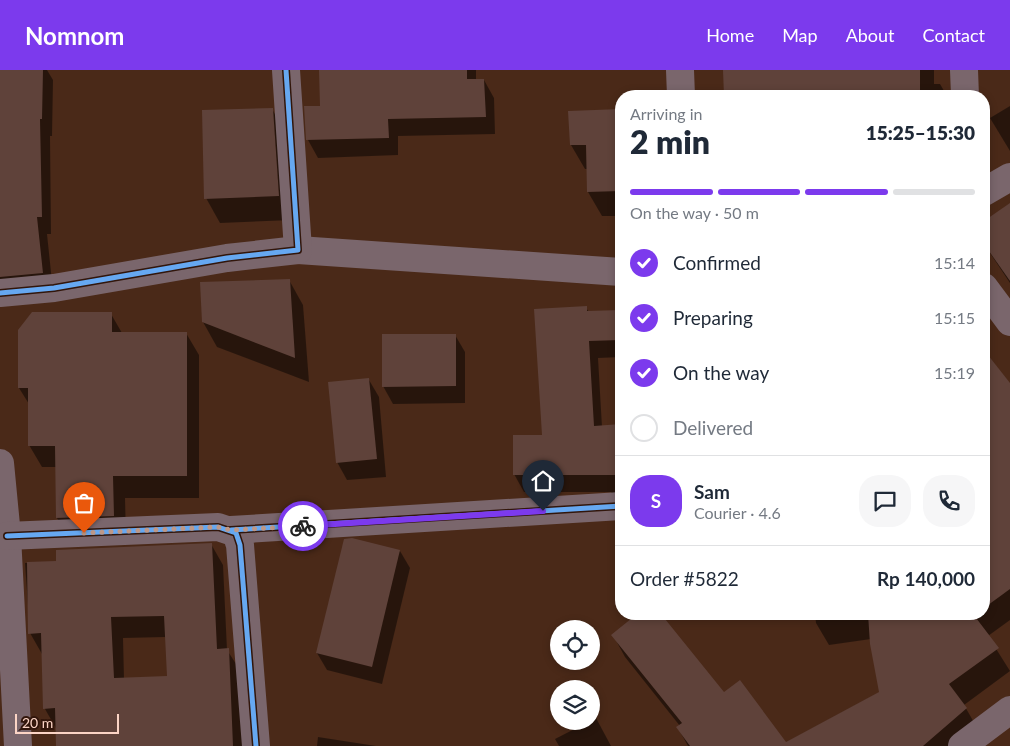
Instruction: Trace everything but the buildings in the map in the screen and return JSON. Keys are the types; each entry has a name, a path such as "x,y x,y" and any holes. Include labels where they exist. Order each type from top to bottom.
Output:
{"street":[{"path":"286,70 298,250"},
{"path":"680,70 681,90"},
{"path":"964,70 965,90"},
{"path":"990,189 1010,177"},
{"path":"0,293 54,288 227,258 298,250 615,272"},
{"path":"990,295 1010,322"},
{"path":"0,463 7,536 18,746"},
{"path":"7,536 218,527 231,530 615,506"},
{"path":"231,530 239,538 240,545 256,746"},
{"path":"962,746 1010,710"}],"cycle path":[{"path":"0,293 54,288 227,258 298,250 286,70"},
{"path":"231,530 615,506"},
{"path":"7,536 218,527 236,533 240,545 256,746"}],"way so far":[{"path":"84,533 218,527 231,530 303,526"}],"route":[{"path":"303,526 543,511"}]}
